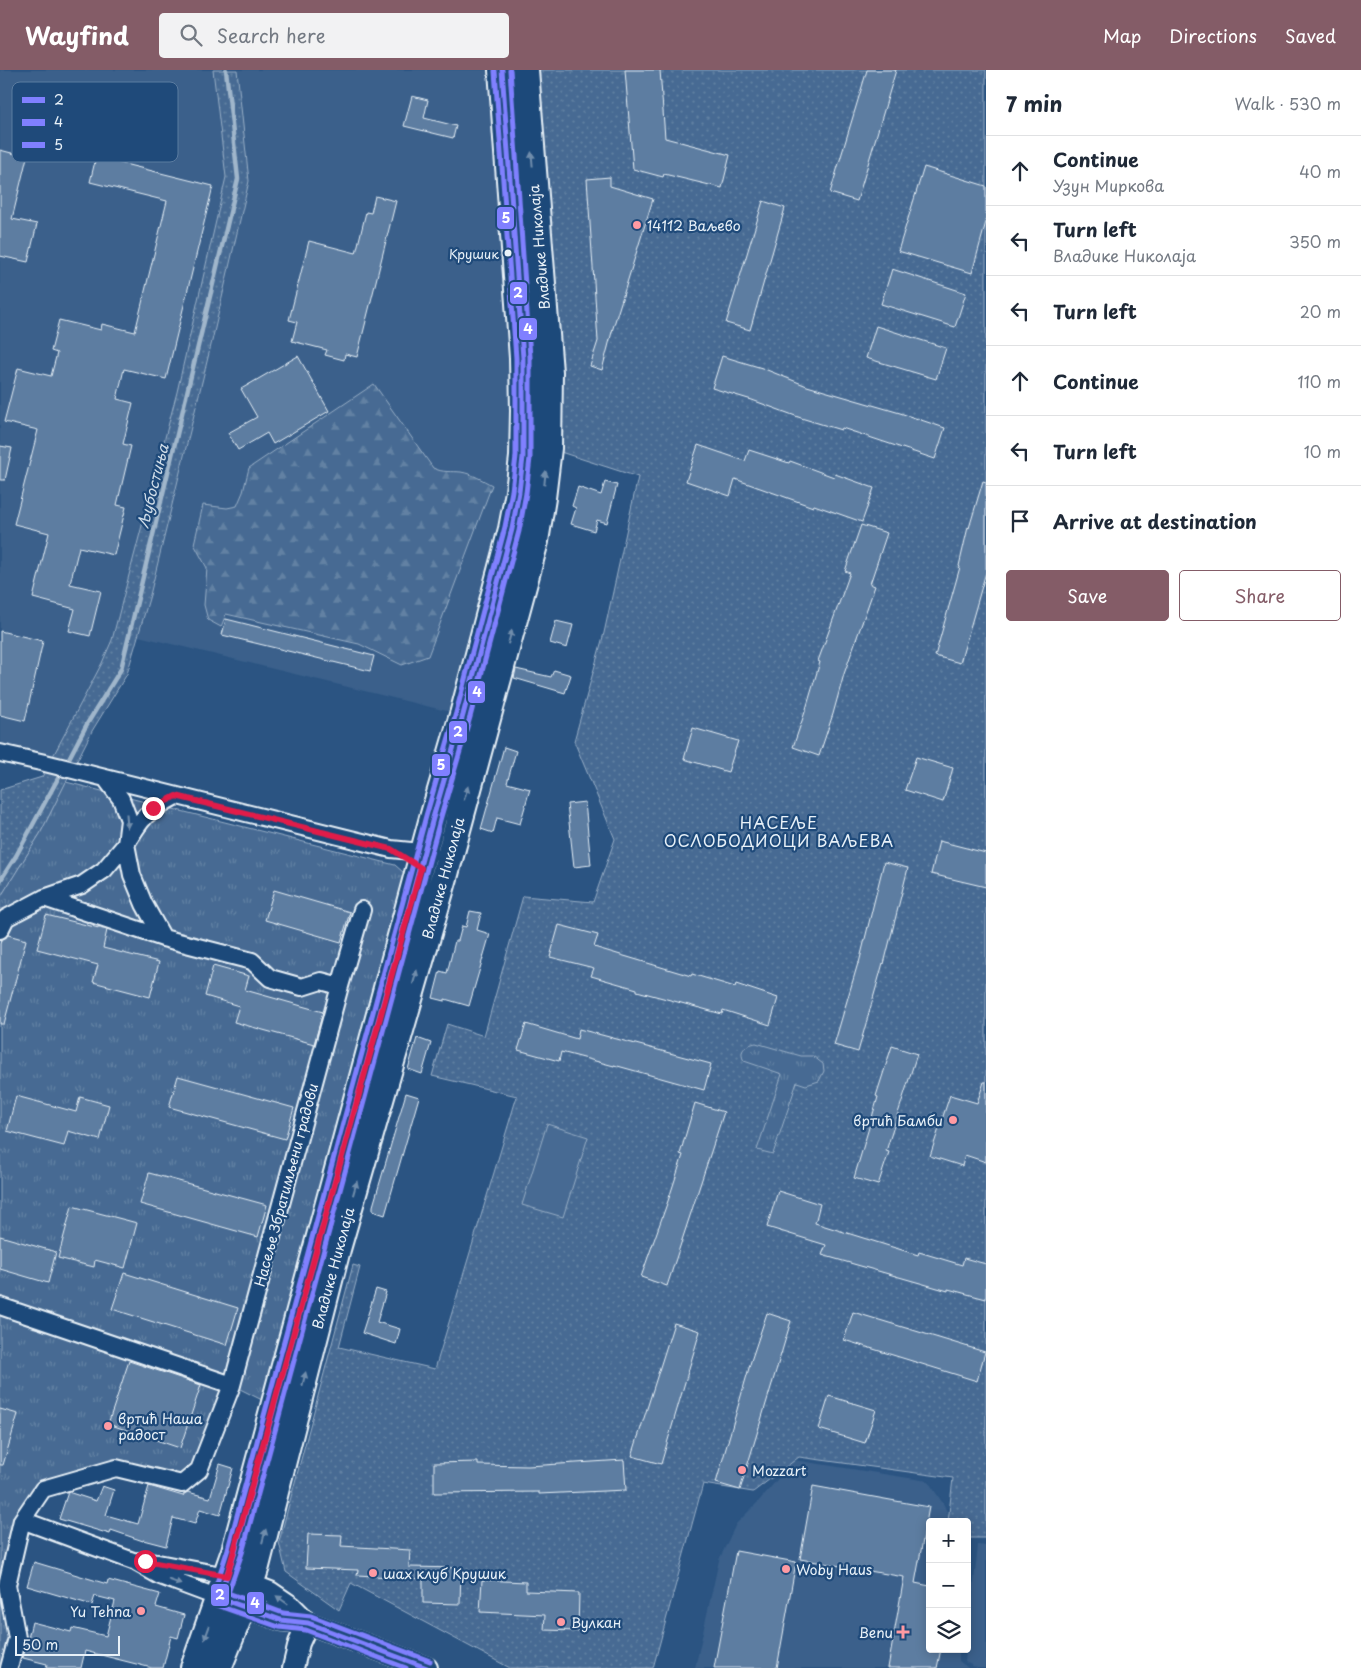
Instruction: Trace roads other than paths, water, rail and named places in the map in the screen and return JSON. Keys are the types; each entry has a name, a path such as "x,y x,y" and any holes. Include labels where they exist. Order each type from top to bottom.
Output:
{"main road":[{"name":"Владике Николаја","path":"194,1668 265,1533 435,863 519,492 523,457 523,358 502,70"},
{"name":"Владике Николаја","path":"435,863 529,566 542,498 548,448 549,372 525,70"},
{"name":"Владике Николаја","path":"218,1668 235,1591"}],"street":[{"path":"0,753 391,849 435,863"},
{"path":"106,779 122,799 130,820 126,844 132,875 144,904 163,938"},
{"path":"0,930 6,918 44,898 82,885 104,870 126,844 138,822 153,808 176,796"},
{"path":"44,898 163,938 252,961 270,978 302,987 321,981 340,986"},
{"name":"Насеље Збратимљени градови","path":"22,1520 43,1489 116,1468 182,1484 199,1470 232,1385 362,910"},
{"path":"0,1306 232,1385"},
{"path":"9,1668 17,1638 7,1585 22,1520 132,1560 160,1576 235,1591 278,1597 292,1607 308,1623 427,1668"},
{"path":"132,1560 158,1562 235,1591"},
{"path":"292,1668 299,1643 308,1623"}],"waterway":[{"name":"Љубостиња","path":"66,764 87,724 121,669 238,179 226,70"},
{"name":"Љубостиња","path":"0,881 16,856 62,771"}],"place":[{"name":"14112 Ваљево","path":"637,225"},
{"name":"Крушик","path":"508,253"},
{"name":"вртић Бамби","path":"953,1120"},
{"name":"вртић Наша радост","path":"108,1426"},
{"name":"Mozzart","path":"742,1470"},
{"name":"Woby Haus","path":"786,1569"},
{"name":"шах клуб Крушик","path":"373,1573"},
{"name":"Yu Tehna","path":"141,1611"},
{"name":"Вулкан","path":"561,1622"},
{"name":"Benu","path":"903,1632"}],"district":[{"name":"НАСЕЉЕ ОСЛОБОДИОЦИ ВАЉЕВА","path":"779,831"}]}
